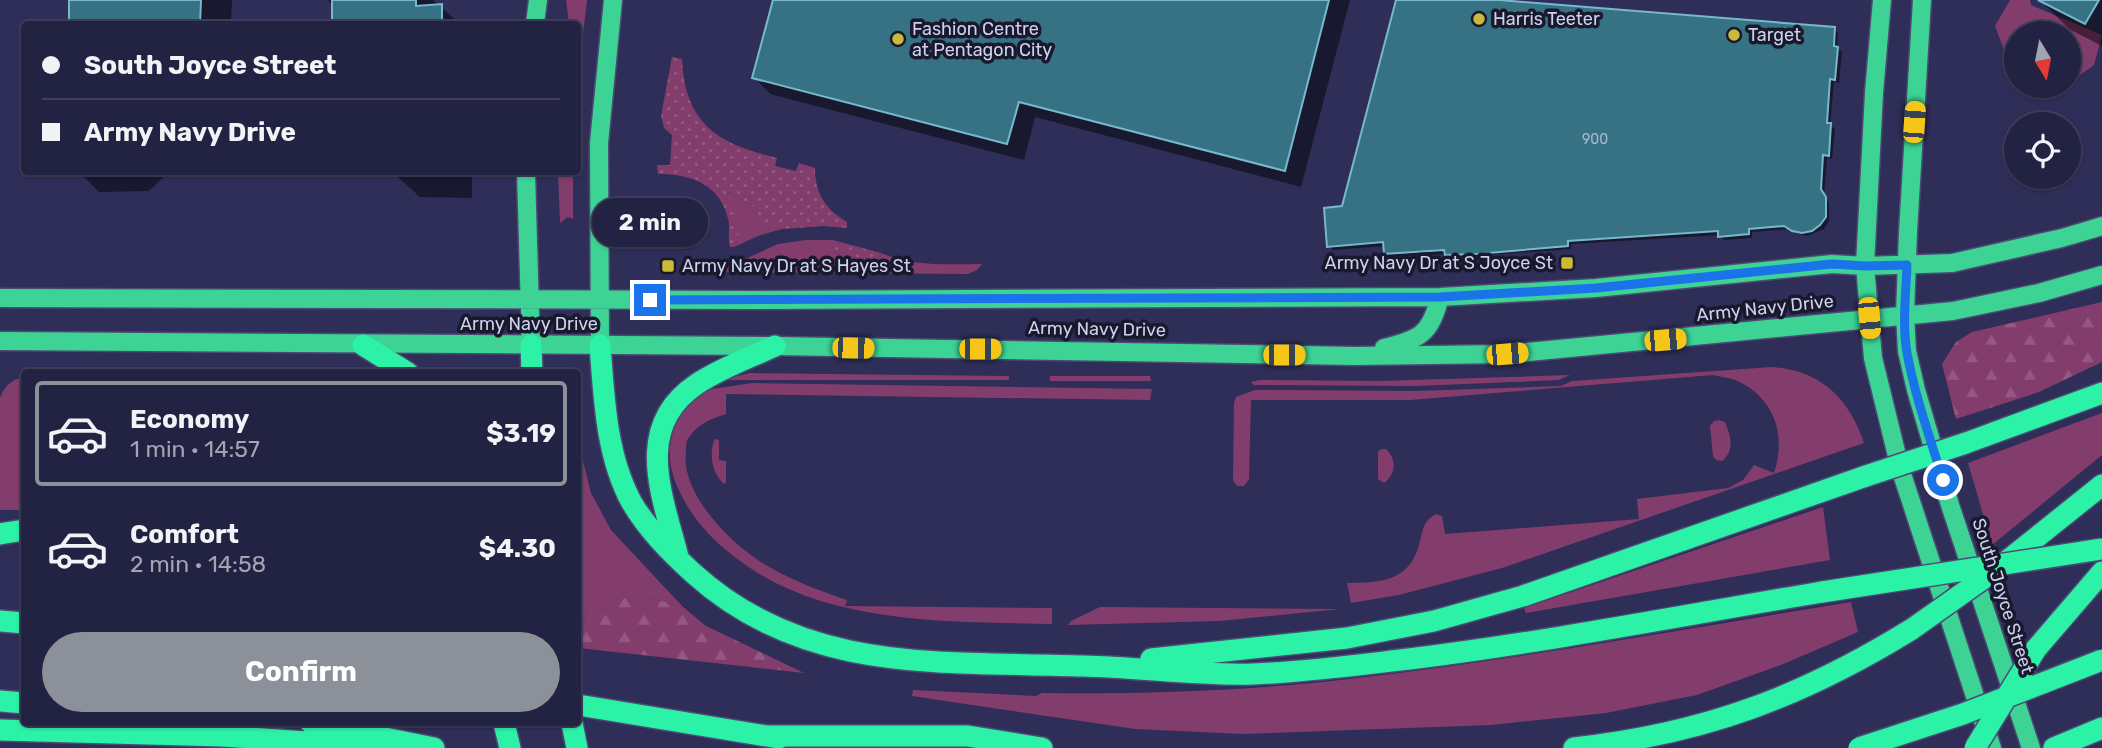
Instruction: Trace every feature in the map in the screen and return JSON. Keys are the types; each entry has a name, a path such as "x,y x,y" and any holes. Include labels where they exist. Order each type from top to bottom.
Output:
{"highway":[{"path":"362,345 401,369"},
{"path":"531,345 532,369"},
{"path":"600,345 608,425 617,469 643,520 678,559 733,606 793,636 826,647 911,660 1250,674 1359,665 1485,649 1822,592 2102,549"},
{"path":"678,559 657,469 657,444 667,415 676,402 695,385 775,346"},
{"path":"1082,666 1305,643 1390,631 1434,621 1523,596 1966,443 2102,393"},
{"path":"1574,748 1665,734 1773,702 1843,670 1912,629 1997,569 2102,485"},
{"path":"0,534 21,530"},
{"path":"1975,748 2036,649 2102,572"},
{"path":"0,621 21,623"},
{"path":"1859,748 1963,714 2102,660"},
{"path":"581,706 840,748"},
{"path":"326,726 434,748"},
{"path":"505,726 510,748"},
{"path":"573,726 577,748"},
{"path":"2054,748 2102,728"},
{"path":"10,729 209,736 393,748"},
{"path":"767,736 968,736 1042,748"}],"main road":[{"path":"535,21 538,0"},
{"path":"600,345 599,143 613,0"},
{"path":"1882,0 1865,266 1873,358 1889,431 1992,748"},
{"name":"South Joyce Street","path":"1922,0 1907,265 1907,351 1950,505 2031,748"},
{"path":"526,175 531,345"},
{"name":"Army Navy Drive","path":"0,298 599,300 1440,297 1596,288 1832,264 1952,264 2102,226"},
{"name":"Army Navy Drive","path":"0,341 775,346 1353,356 1507,354 1953,311 1998,303 2102,275"},
{"path":"1353,356 1417,337 1434,320 1440,297"}],"green space":[{"path":"566,0 587,0 581,51 581,21 569,21"},
{"path":"2010,0 2030,0 2031,5 2069,21 2004,21 2004,50 1995,26"},
{"path":"2081,26 2102,35 2094,65 2081,74"},
{"path":"672,57 682,59 690,100 698,116 709,128 738,146 777,158 775,166 796,171 799,163 815,168 819,193 827,206 847,222 847,228 824,226 782,229 765,225 758,219 756,208 728,192 738,226 737,240 734,247 730,247 728,219 724,207 711,189 693,179 658,174 657,165 670,165 672,135 664,128 661,116"},
{"path":"558,175 573,175 573,219 568,217 560,223"},
{"path":"726,191 756,208 765,225 782,229 734,247 737,242"},
{"path":"833,240 836,253 868,260 878,260 881,253 918,263 982,264 968,274 694,272 700,264 732,265 778,244"},
{"path":"833,240 881,253 878,260 873,261 836,253"},
{"path":"2102,302 2102,362 2039,392 1956,419 1942,364 1956,342 1972,332"},
{"path":"1772,367 1805,374 1831,390 1850,413 1864,443 1502,568 1399,595 1351,603 1347,583 1383,580 1402,572 1416,554 1426,522 1436,514 1442,516 1445,534 1639,519 1637,499 1728,488 1743,480 1754,465 1774,473 1779,446 1778,433 1770,409 1740,382 1713,375 1410,400 1251,400 1249,479 1244,486 1237,486 1233,480 1234,403 1236,397 1255,390 1416,391 1561,386 1572,381"},
{"path":"750,373 1009,376 1009,380 722,380"},
{"path":"1570,375 1559,380 1415,386 1254,385 1251,382 1379,381"},
{"path":"1050,376 1150,376 1151,381 1050,381"},
{"path":"21,378 21,510 0,510 0,398 15,380"},
{"path":"752,383 1152,389 1150,400 726,394 726,414 701,425 688,439 686,466 690,482 708,513 720,527 758,560 801,583 847,600 845,606 1052,608 1052,624 926,620 843,607 803,595 766,578 731,554 700,524 688,507 673,473 670,447 677,422 703,388"},
{"path":"2102,413 2102,455 1992,545 1968,463"},
{"path":"1719,420 1725,422 1731,443 1729,453 1722,461 1713,456 1710,426"},
{"path":"716,439 719,440 719,460 726,461 724,484 713,464 713,446"},
{"path":"1381,449 1390,453 1394,466 1384,483 1378,479 1378,452"},
{"path":"581,453 591,493 611,530 683,607 648,597 586,612 581,638"},
{"path":"1823,507 1830,560 1526,613 1524,608"},
{"path":"648,597 683,607 706,626 804,673 581,648 586,612 609,599"},
{"path":"1851,602 1858,632 1781,665 1697,695 1606,713 1491,725 1243,734 1135,729 912,696 913,690 1036,696 1042,693 1196,691 1311,683 1538,653"},
{"path":"1100,607 1340,609 1220,621 1068,625"}],"building":[{"path":"69,0 201,0 200,21 69,21"},
{"path":"332,0 416,0 416,6 442,4 442,21 332,21"},
{"path":"773,0 1329,0 1285,171 1019,102 1007,144 752,78"},
{"path":"1396,0 1499,0 1835,27 1834,46 1838,47 1835,80 1830,79 1827,123 1831,123 1829,156 1823,155 1821,189 1826,197 1826,217 1812,231 1802,233 1784,226 1749,229 1749,234 1718,237 1718,231 1568,241 1568,246 1477,254 1445,255 1444,250 1384,254 1383,242 1327,247 1324,208 1342,206"},
{"path":"2038,0 2099,0 2085,24"}],"place":[{"name":"Harris Teeter","path":"1479,19"},
{"name":"Target","path":"1734,35"},
{"name":"Fashion Centre at Pentagon City","path":"898,39"},
{"name":"Army Navy Dr at S Joyce St","path":"1567,263"},
{"name":"Army Navy Dr at S Hayes St","path":"668,266"}],"route":[{"path":"650,300 1440,297 1596,288 1832,264 1907,265 1907,351 1943,480"}]}
